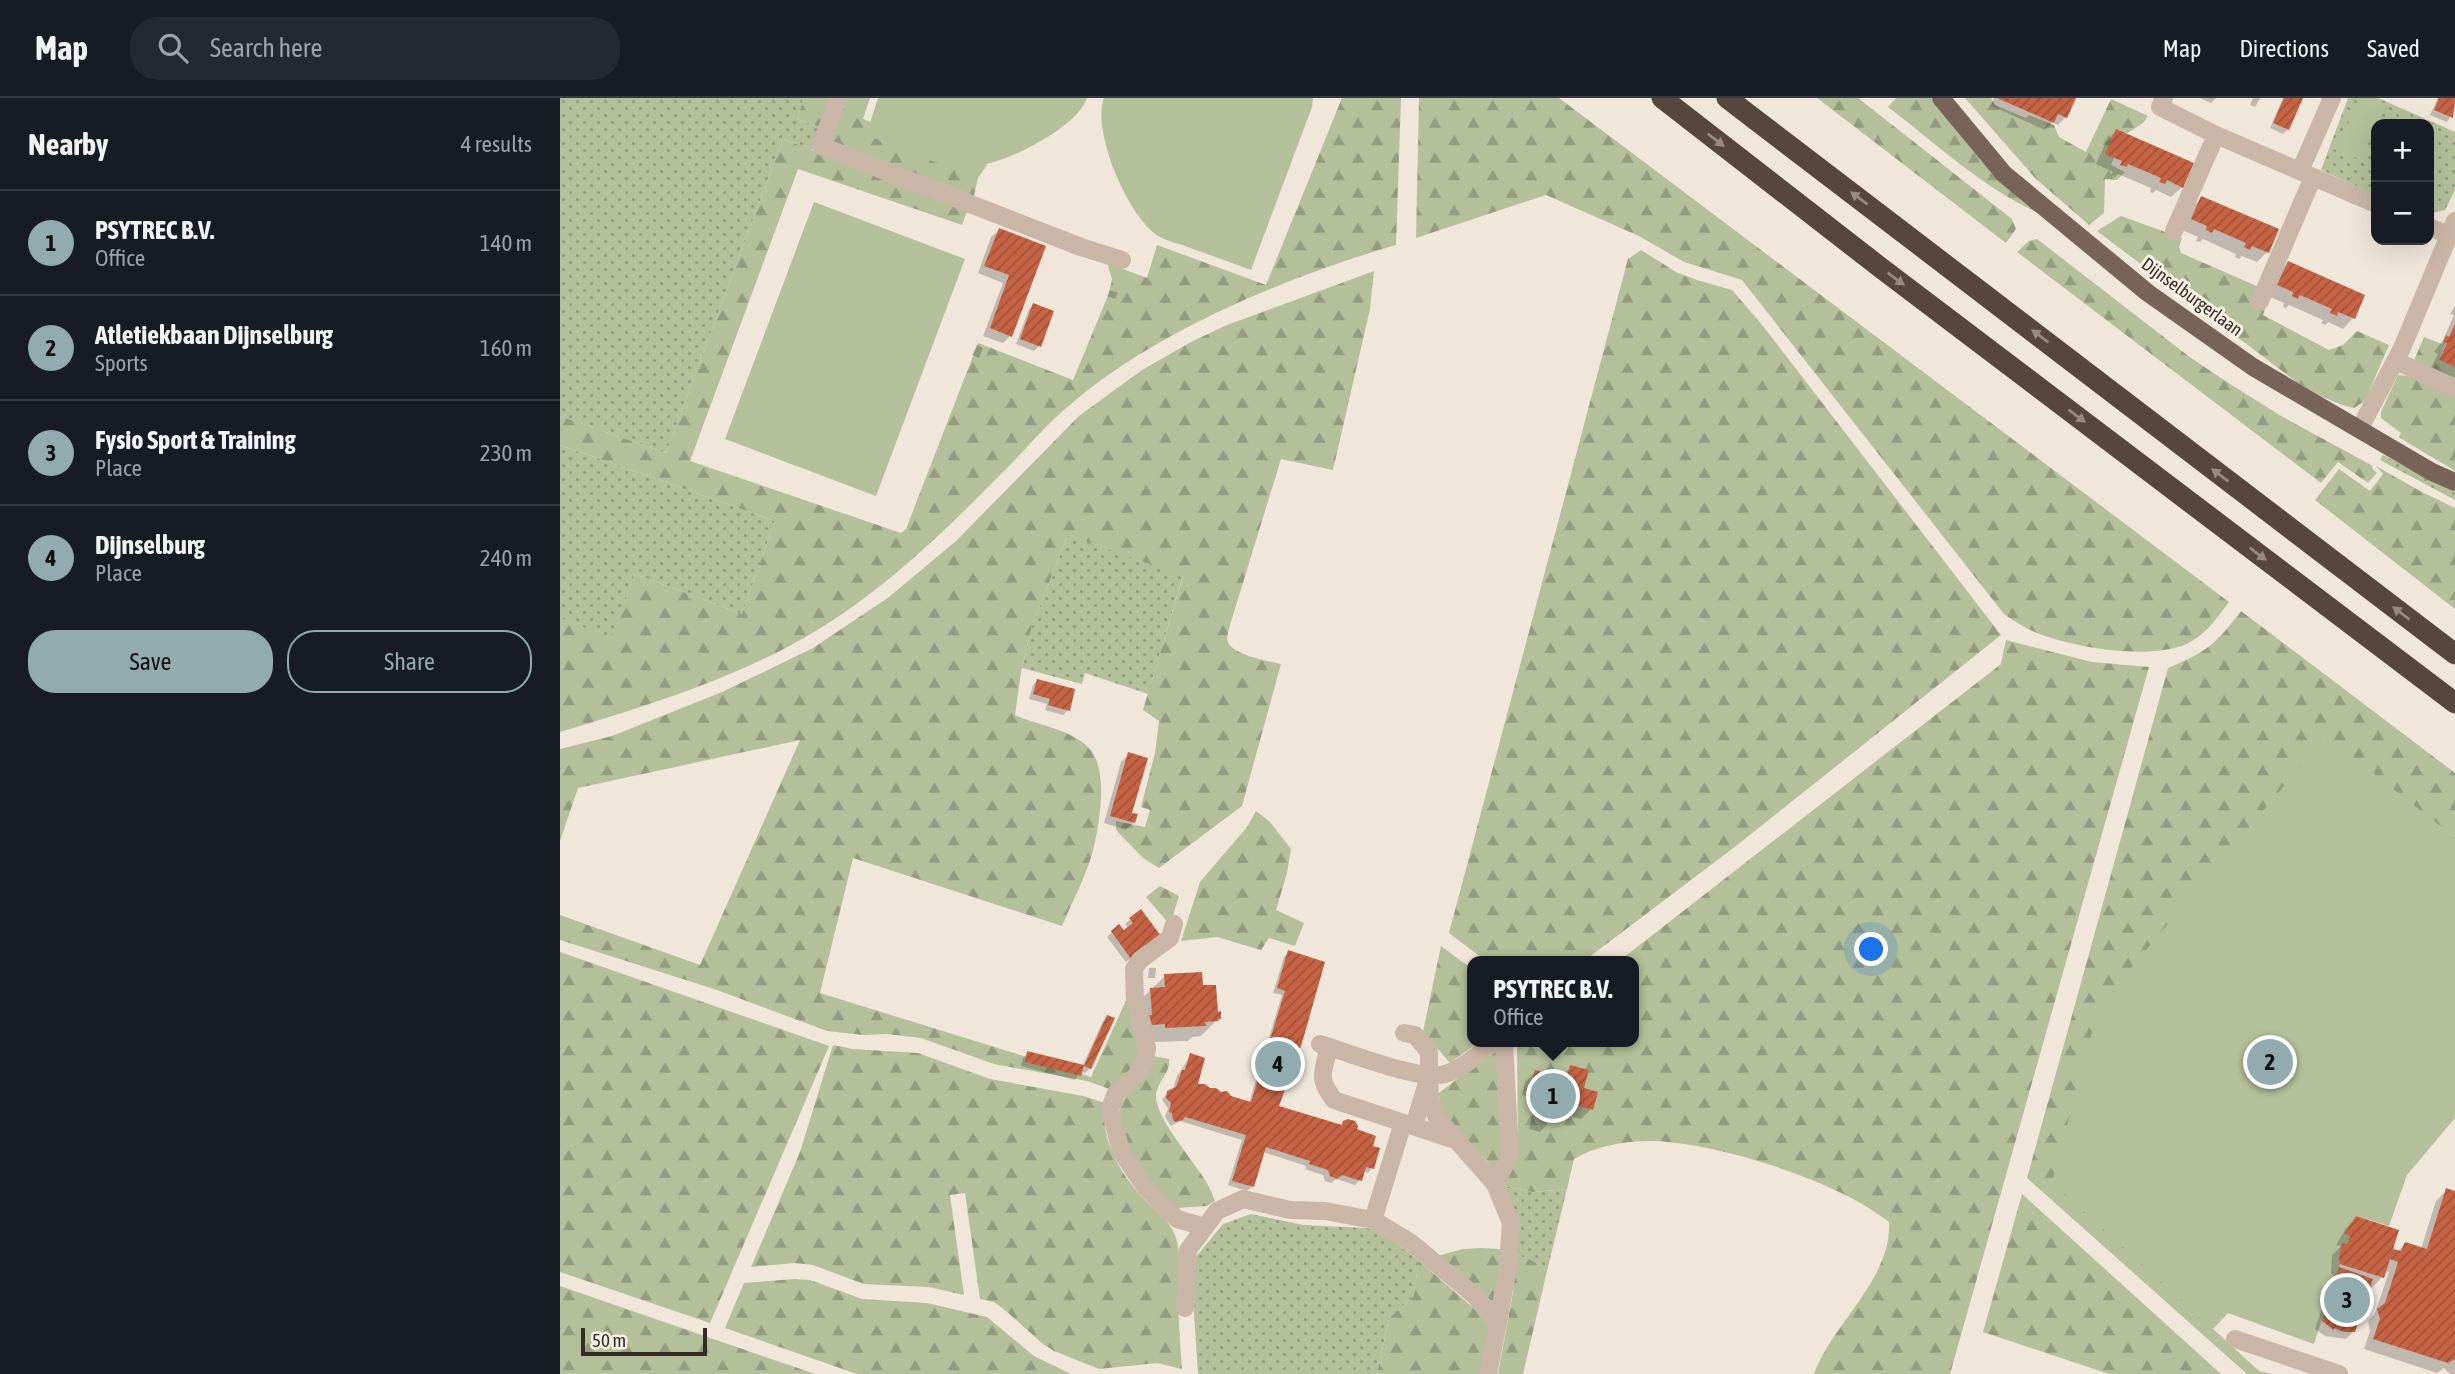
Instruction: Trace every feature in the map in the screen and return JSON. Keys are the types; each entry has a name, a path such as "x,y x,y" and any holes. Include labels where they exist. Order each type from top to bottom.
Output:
{"highway":[{"path":"1661,98 2455,703"},
{"path":"1727,98 2455,654"}],"main road":[{"name":"Dijnselburgerlaan","path":"1941,98 2004,174 2148,293 2253,366 2432,472 2455,482"}],"street":[{"path":"838,98 821,146 1081,247 1122,260"},
{"path":"2260,300 2332,98"},
{"path":"2162,102 2216,135 2371,202"},
{"path":"2174,231 2216,135"},
{"path":"2360,428 2396,361 2452,228 2434,227"},
{"path":"2396,361 2455,388"},
{"path":"1174,924 1171,938 1140,960 1134,969 1135,1000 1147,1048 1138,1075 1116,1093 1110,1109 1121,1151 1145,1187 1177,1219 1205,1227"},
{"path":"1404,1033 1415,1035 1429,1052 1430,1098 1437,1118 1495,1184 1511,1223 1508,1266 1488,1374"},
{"path":"1459,1141 1334,1100 1323,1085 1324,1045 1429,1076 1439,1076 1455,1070 1487,1047"},
{"path":"1495,1184 1510,1154 1504,1047"},
{"path":"1373,1220 1408,1124 1429,1076"},
{"path":"1185,1308 1188,1250 1217,1211 1243,1199 1290,1209 1325,1211 1373,1220 1410,1242 1474,1295 1498,1323"},
{"path":"2235,1339 2339,1374"}],"green space":[{"path":"560,98 804,98 797,119 820,127 812,150 783,139 666,453 560,416"},
{"path":"804,98 831,98 820,127 797,119"},
{"path":"847,98 870,98 863,119 987,165 978,178 974,196 831,141"},
{"path":"878,98 1087,98 1066,124 1028,148 968,168 932,161 866,135"},
{"path":"1104,98 1313,98 1312,107 1251,270 1164,239 1148,228 1125,194 1108,152 1101,113"},
{"path":"1342,98 1401,98 1396,245 1312,273 1225,309 1142,353 1105,377 1052,421 980,496 916,556 871,593 824,626 762,660 696,688 560,732 560,618 611,638 635,574 742,614 775,521 560,445 560,416 666,453 783,139 968,209 962,225 798,169 690,461 901,533 906,529 978,343 1073,380 1109,293 1112,279 1107,263 1147,278 1157,245 1266,285"},
{"path":"1419,98 1559,98 2229,602 2198,637 2177,647 2158,651 2137,652 2072,644 2037,633 2016,622 2004,614 1742,280 1684,262 1639,236 1546,195 1416,238"},
{"path":"1817,98 1858,98 2012,219 2016,229 2006,243"},
{"path":"1896,98 1931,98 2046,216 2004,195 1945,152 1888,107"},
{"path":"1965,98 1991,98 1995,105 2026,118 2029,115 2054,125 2059,137 2086,152 2111,99 2148,116 2143,123 2123,136 2111,165 2125,172 2117,180 2105,179 2104,213 2089,225 2035,178"},
{"path":"2348,98 2378,98 2426,119 2371,119 2371,193 2321,170"},
{"path":"2359,98 2384,106 2378,119 2371,119 2371,137 2361,160 2337,149"},
{"path":"2434,123 2455,132 2455,190 2445,210 2434,213"},
{"path":"814,202 965,259 876,496 725,439"},
{"path":"2121,216 2182,238 2179,247 2181,253 2259,287 2268,300 2263,315 2329,350 2343,345 2357,331 2389,345 2365,401 2354,408 2325,398 2298,383 2097,231"},
{"path":"2037,239 2191,358 2281,416 2373,466 2377,473 2368,483 2338,462 2321,483 2017,252 2029,241"},
{"path":"1641,250 1676,272 1732,290 1763,326 2001,635 1736,846 1591,956 1479,956 1449,933 1628,259"},
{"path":"1374,271 1370,309 1333,470 1281,459 1228,631 1228,642 1237,651 1281,664 1242,806 1159,868 1143,858 1116,830 1116,821 1145,827 1150,810 1141,807 1155,753 1159,721 1143,710 1183,576 1068,535 1032,626 1021,672 1015,715 1081,741 1095,756 1099,768 1101,794 1094,846 1062,926 853,858 820,993 1091,1077 1129,994 1128,1003 1138,1042 1137,1060 1130,1072 1112,1090 1087,1081 994,1064 921,1038 827,1031 717,990 560,940 560,915 700,965 800,740 578,788 560,841 560,749 612,736 722,692 813,648 889,597 956,541 1079,416 1142,370 1227,325"},
{"path":"2424,337 2446,343 2439,360 2455,367 2455,384 2412,365"},
{"path":"2409,372 2455,392 2455,471 2399,437 2401,433 2381,418 2381,412 2398,375 2407,376"},
{"path":"560,445 775,521 742,614 635,574 611,639 560,618"},
{"path":"2383,455 2455,492 2455,500 2380,460"},
{"path":"2376,466 2455,508 2455,609 2315,500 2339,469 2370,491 2383,474"},
{"path":"1068,535 1183,575 1148,694 1085,673 1082,684 1022,668 1032,626"},
{"path":"2241,611 2455,773 2455,838 2325,737 2052,1181 2259,1371 2272,1374 2247,1374 2027,1178 2168,668 2210,646"},
{"path":"2006,640 2092,662 2149,667 1950,1374 1814,1374 1823,1355 1881,1263 1889,1222 1867,1207 1811,1179 1714,1150 1657,1141 1614,1144 1583,1154 1574,1159 1567,1189 1533,1192 1504,1186 1518,1150 1517,1047 1639,1047 1639,956 1625,956 2001,664"},
{"path":"2326,736 2455,838 2455,1118 2407,1175 2389,1226 2356,1216 2345,1234 2350,1236 2347,1244 2342,1243 2340,1264 2314,1344 2228,1313 2213,1329 2052,1182 2099,1006"},
{"path":"1256,811 1270,822 1291,849 1276,910 1304,923 1295,946 1269,938 1261,950 1217,937 1181,941 1200,882 1247,827"},
{"path":"1160,886 1179,896 1170,925 1146,897"},
{"path":"1441,946 1467,965 1467,1047 1472,1047 1450,1063 1423,1032"},
{"path":"560,952 829,1046 710,1323 560,1272"},
{"path":"833,1045 853,1049 918,1053 990,1079 1083,1096 1105,1103 1105,1128 1118,1164 1140,1195 1160,1214 1175,1235 1179,1255 1178,1308 1182,1369 1157,1363 1099,1369 1054,1351 994,1302 980,1299 965,1193 950,1195 964,1295 929,1287 864,1284 813,1265 795,1263 751,1267 800,1152"},
{"path":"1497,1048 1503,1149 1492,1170 1488,1162 1440,1112 1439,1093"},
{"path":"1154,1056 1169,1059 1168,1068 1157,1089 1157,1104 1169,1128 1210,1189 1215,1201 1207,1206 1177,1208 1139,1169 1126,1144 1120,1108 1124,1099 1150,1069"},
{"path":"1504,1186 1533,1192 1567,1189 1547,1271 1530,1259 1516,1255"},
{"path":"2022,1194 2221,1374 2109,1374 1983,1332"},
{"path":"1251,1214 1303,1225 1380,1231 1419,1261 1413,1297 1389,1318 1377,1374 1198,1374 1194,1313 1195,1258 1223,1224"},
{"path":"1463,1249 1501,1249 1494,1305 1437,1256"},
{"path":"1516,1255 1530,1259 1547,1271 1523,1374 1498,1374 1513,1292"},
{"path":"1419,1261 1491,1323 1482,1374 1377,1374 1389,1318 1413,1297"},
{"path":"810,1280 862,1299 927,1303 987,1317 1034,1356 1071,1374 857,1374 725,1328 744,1283"},
{"path":"560,1286 815,1374 560,1374"}],"building":[{"path":"1997,98 2076,98 2067,118 2058,114 2054,123"},
{"path":"2284,98 2303,98 2289,130 2273,123"},
{"path":"2439,98 2455,98 2453,118 2434,110"},
{"path":"2116,129 2194,163 2183,188 2167,180 2165,184 2159,182 2161,178 2128,164 2127,167 2120,165 2122,161 2105,154"},
{"path":"2201,196 2279,229 2269,253 2252,246 2250,250 2244,247 2246,243 2214,229 2212,233 2206,230 2207,226 2191,219"},
{"path":"999,228 1046,246 1012,337 990,328 1009,275 984,266"},
{"path":"2288,261 2365,295 2355,319 2338,312 2337,316 2330,313 2332,309 2300,295 2298,299 2292,296 2293,292 2277,285"},
{"path":"1033,303 1054,311 1041,347 1020,339"},
{"path":"2455,324 2455,367 2439,360 2447,343 2443,342 2446,335 2449,337"},
{"path":"1037,679 1075,689 1070,711 1048,705 1050,699 1033,694"},
{"path":"1128,752 1148,758 1132,813 1138,814 1135,823 1110,816"},
{"path":"1141,909 1161,936 1131,959 1111,931 1119,924 1124,930 1133,923 1129,918"},
{"path":"1288,950 1325,962 1302,1043 1279,1106 1342,1125 1343,1121 1348,1119 1355,1121 1357,1129 1376,1136 1373,1146 1380,1148 1374,1169 1366,1167 1362,1181 1342,1175 1337,1179 1330,1176 1328,1170 1309,1164 1310,1161 1266,1147 1254,1187 1232,1181 1246,1135 1185,1117 1176,1122 1169,1112 1171,1103 1166,1098 1167,1091 1176,1087 1190,1053 1205,1058 1198,1084 1205,1084 1221,1092 1227,1091 1231,1096 1251,1102 1285,991 1277,988"},
{"path":"1202,972 1203,985 1216,985 1221,1019 1205,1022 1206,1026 1165,1028 1165,1024 1152,1025 1149,1015 1152,1015 1150,988 1165,987 1164,974"},
{"path":"1107,1015 1115,1018 1091,1069 1084,1066"},
{"path":"1027,1051 1084,1065 1081,1076 1025,1062"},
{"path":"1570,1065 1589,1070 1584,1088 1598,1092 1593,1110 1558,1100 1551,1122 1538,1118 1544,1096 1547,1097 1549,1090 1531,1085 1535,1070 1567,1079"},
{"path":"2446,1188 2455,1191 2455,1359 2448,1363 2373,1339 2380,1319 2377,1309 2385,1303 2398,1262 2390,1259 2384,1278 2340,1264 2339,1257 2342,1243 2347,1244 2350,1236 2344,1234 2356,1216 2399,1230 2393,1249 2401,1251 2405,1242 2427,1249"},
{"path":"2339,1267 2373,1279 2355,1332 2334,1330 2322,1321"}],"place":[{"name":"Atletiekbaan Dijnselburg","path":"2270,1062"},
{"name":"Dijnselburg","path":"1278,1064"},
{"name":"PSYTREC B.V.","path":"1553,1096"},
{"name":"Fysio Sport & Training","path":"2347,1300"}]}
